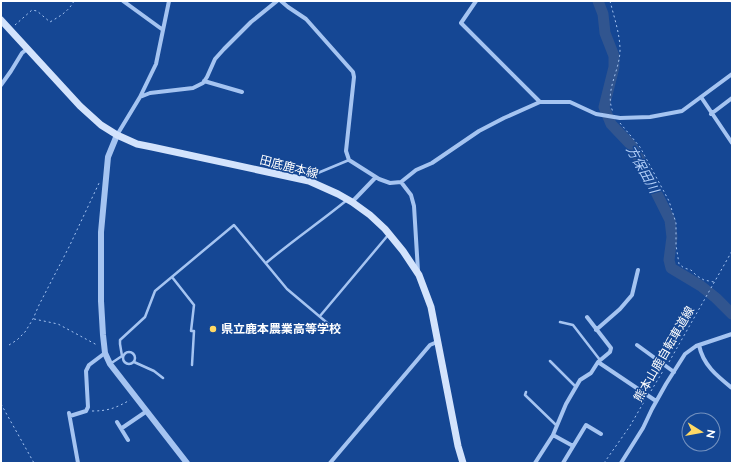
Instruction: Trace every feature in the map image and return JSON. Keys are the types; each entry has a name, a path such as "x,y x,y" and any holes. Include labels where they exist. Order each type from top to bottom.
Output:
{"main road":[{"name":"田底鹿本線","path":"1,20 80,106 101,125 118,135 137,144 152,148 309,181 349,200 370,215 404,251 418,275 431,307 458,446 463,463"}],"street":[{"path":"123,1 163,30"},
{"path":"169,1 156,64 140,97 118,135 108,157 101,232 101,301 105,351 110,364 187,463"},
{"path":"140,97 150,93 193,88 204,81 207,78 215,59 251,22 276,1"},
{"path":"281,1 306,19 353,72 353,86 346,151 349,160 376,177 390,183 401,182 416,170 432,163 479,132 504,118 540,102 570,102 596,114 620,118 650,117 682,111 732,74"},
{"path":"476,1 461,23 540,102"},
{"path":"1,85 22,53 27,49"},
{"path":"204,81 242,92"},
{"path":"701,97 732,143"},
{"path":"712,114 732,98"},
{"path":"349,200 376,177"},
{"path":"401,182 411,194 414,206 418,275"},
{"path":"596,330 620,309 632,295 638,270"},
{"path":"536,463 553,435 566,404 580,380 591,373 599,361 610,352 611,348 587,318"},
{"path":"621,463 643,428 656,401 685,354 699,345 732,334"},
{"path":"330,463 430,345 437,342"},
{"path":"637,345 674,372"},
{"path":"699,345 704,361 713,372 732,388"},
{"path":"78,463 69,415 86,411 88,407 86,371 90,365 105,351"},
{"path":"599,361 656,401"},
{"path":"122,428 147,412"},
{"path":"117,422 128,440"},
{"path":"563,463 586,425 601,434"},
{"path":"553,435 573,446"}],"lane":[{"path":"309,181 313,175 349,160"},
{"path":"266,263 302,234 314,227 349,200"},
{"path":"163,378 154,370 134,362 133,364 125,363 122,356 120,340 145,317 155,291 234,225 287,289 338,332"},
{"path":"320,316 389,234"},
{"path":"172,277 194,304 191,331 194,331 192,365"},
{"path":"560,322 573,325 599,361"},
{"path":"110,364 126,353 134,353 136,356 134,362"},
{"path":"550,361 576,387"},
{"path":"526,392 525,395 556,425"}],"path":[{"path":"10,30 32,10 37,11 50,22 64,14 74,1"},
{"path":"610,1 617,30 620,52 610,96 611,106 615,117 640,147 669,201 676,223 676,245 679,264 684,268 691,270 697,276 714,282"},
{"path":"731,1 732,6"},
{"path":"9,345 25,332 33,319 101,179"},
{"name":"熊本山鹿自転車道線","path":"604,463 633,422 732,251"},
{"path":"33,319 58,324 105,351"},
{"path":"86,411 104,412 136,396"},
{"path":"1,404 34,463"}],"waterway":[{"name":"方保田川","path":"598,1 603,14 605,33 614,56 614,67 604,107 611,124 631,145 641,162 670,220 672,237 669,260 671,268 701,286 732,314"}],"place":[{"name":"県立鹿本農業高等学校","path":"213,329"}]}
